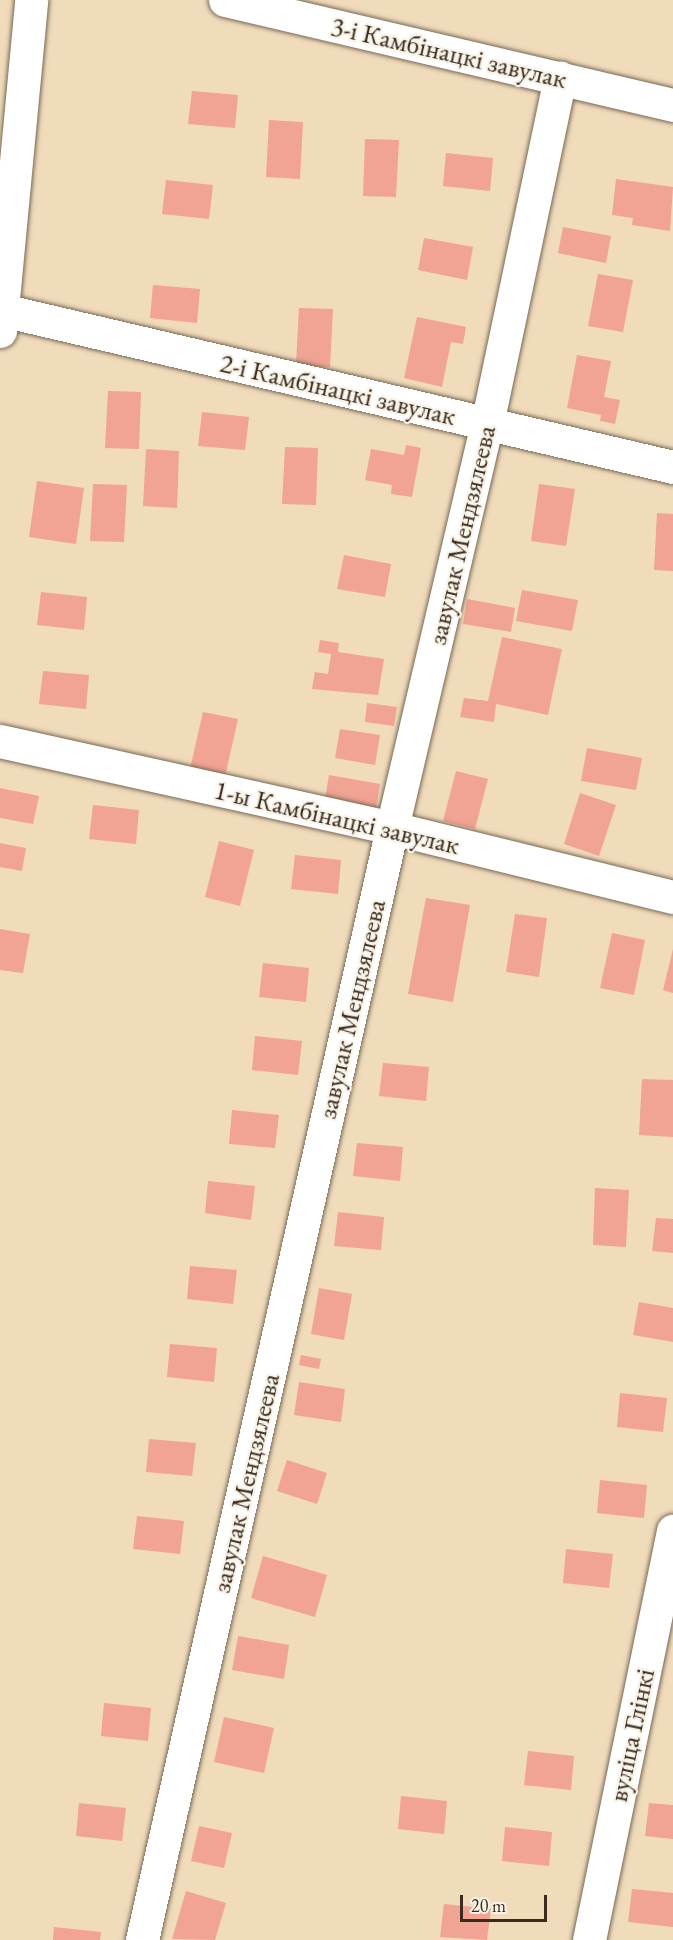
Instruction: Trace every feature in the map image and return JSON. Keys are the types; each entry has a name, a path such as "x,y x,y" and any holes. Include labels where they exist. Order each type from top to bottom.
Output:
{"street":[{"path":"1,320 4,239 31,0"},
{"name":"3-і Камбінацкі завулак","path":"225,0 673,105"},
{"name":"завулак Мендзялеева","path":"142,1940 392,828 488,424 561,78"},
{"name":"2-і Камбінацкі завулак","path":"1,320 488,424 673,467"},
{"name":"1-ы Камбінацкі завулак","path":"0,741 392,828 673,897"},
{"name":"вуліца Глінкі","path":"589,1940 673,1531"}],"building":[{"path":"192,91 238,95 235,128 188,124"},
{"path":"269,120 303,122 300,179 266,177"},
{"path":"365,139 399,140 396,197 363,196"},
{"path":"446,153 493,158 490,191 443,186"},
{"path":"616,179 673,187 670,231 632,225 633,218 612,215"},
{"path":"166,180 213,185 209,219 162,214"},
{"path":"563,227 611,236 606,263 558,253"},
{"path":"424,238 473,247 467,280 418,270"},
{"path":"598,274 633,280 623,332 588,326"},
{"path":"153,285 200,289 197,323 150,318"},
{"path":"299,308 333,309 330,367 296,365"},
{"path":"417,317 466,327 463,344 451,342 442,387 404,378"},
{"path":"577,355 611,361 604,397 620,400 615,424 600,421 601,415 567,408"},
{"path":"108,391 141,392 139,449 105,448"},
{"path":"202,412 249,417 245,450 198,446"},
{"path":"406,445 421,448 412,497 391,494 392,485 365,480 371,449 404,455"},
{"path":"285,447 318,448 316,505 282,504"},
{"path":"146,449 179,451 177,508 143,506"},
{"path":"37,481 84,488 76,544 29,537"},
{"path":"93,484 127,485 124,542 90,541"},
{"path":"539,484 575,489 566,546 531,541"},
{"path":"657,513 673,514 673,571 654,570"},
{"path":"344,555 391,564 385,597 337,589"},
{"path":"522,590 578,600 572,631 516,621"},
{"path":"41,592 87,597 84,630 37,625"},
{"path":"467,599 515,608 511,632 463,624"},
{"path":"502,637 562,649 548,715 496,704 494,722 460,717 464,698 488,701"},
{"path":"320,640 339,643 338,652 384,659 378,695 312,689 315,672 328,674 331,654 318,652"},
{"path":"43,671 89,675 86,709 39,704"},
{"path":"367,703 397,707 394,726 365,722"},
{"path":"203,712 238,719 225,777 190,769"},
{"path":"340,729 380,735 375,765 335,758"},
{"path":"587,748 642,758 636,790 581,781"},
{"path":"456,771 488,779 475,829 443,821"},
{"path":"329,775 380,784 374,821 323,811"},
{"path":"0,788 39,796 33,824 0,818"},
{"path":"580,793 616,805 599,856 564,844"},
{"path":"93,805 139,810 136,844 89,839"},
{"path":"219,841 254,850 240,906 205,897"},
{"path":"0,843 26,848 22,871 0,867"},
{"path":"295,855 341,860 338,894 291,889"},
{"path":"426,898 470,905 453,1002 408,994"},
{"path":"515,914 547,918 539,977 506,972"},
{"path":"0,929 30,934 23,973 0,970"},
{"path":"612,933 645,940 634,995 600,988"},
{"path":"673,949 673,993 663,990"},
{"path":"263,963 309,968 306,1002 259,997"},
{"path":"255,1036 302,1041 298,1075 252,1070"},
{"path":"383,1063 429,1067 426,1101 379,1096"},
{"path":"642,1079 673,1080 673,1137 639,1135"},
{"path":"232,1110 279,1115 275,1148 229,1144"},
{"path":"357,1143 403,1147 400,1181 353,1176"},
{"path":"208,1181 255,1186 251,1220 205,1213"},
{"path":"595,1188 629,1190 626,1247 593,1245"},
{"path":"338,1212 384,1217 381,1250 334,1246"},
{"path":"656,1218 673,1219 673,1253 652,1251"},
{"path":"190,1266 237,1270 233,1304 187,1299"},
{"path":"319,1288 352,1294 344,1340 311,1334"},
{"path":"639,1302 673,1308 673,1342 633,1335"},
{"path":"170,1344 217,1348 214,1382 167,1377"},
{"path":"301,1355 321,1359 319,1369 299,1365"},
{"path":"299,1382 345,1389 341,1422 294,1415"},
{"path":"620,1393 667,1398 663,1432 617,1427"},
{"path":"149,1439 196,1443 192,1476 146,1472"},
{"path":"287,1460 327,1473 317,1504 277,1491"},
{"path":"600,1480 647,1485 644,1518 597,1513"},
{"path":"137,1516 184,1521 180,1554 133,1549"},
{"path":"566,1549 613,1554 609,1588 563,1583"},
{"path":"263,1556 327,1575 315,1617 251,1598"},
{"path":"238,1636 289,1645 284,1679 232,1670"},
{"path":"104,1703 151,1708 148,1741 101,1736"},
{"path":"224,1717 274,1728 264,1773 214,1762"},
{"path":"528,1751 574,1756 571,1790 524,1785"},
{"path":"401,1796 447,1801 444,1834 398,1829"},
{"path":"79,1803 126,1808 122,1841 76,1836"},
{"path":"649,1803 673,1805 673,1839 645,1836"},
{"path":"199,1826 232,1833 224,1868 191,1861"},
{"path":"505,1827 552,1832 549,1866 502,1861"},
{"path":"632,1889 673,1893 673,1927 628,1922"},
{"path":"186,1891 226,1903 215,1940 172,1939"},
{"path":"444,1904 491,1909 487,1940 440,1937"},
{"path":"54,1927 101,1932 100,1940 53,1940"}]}
